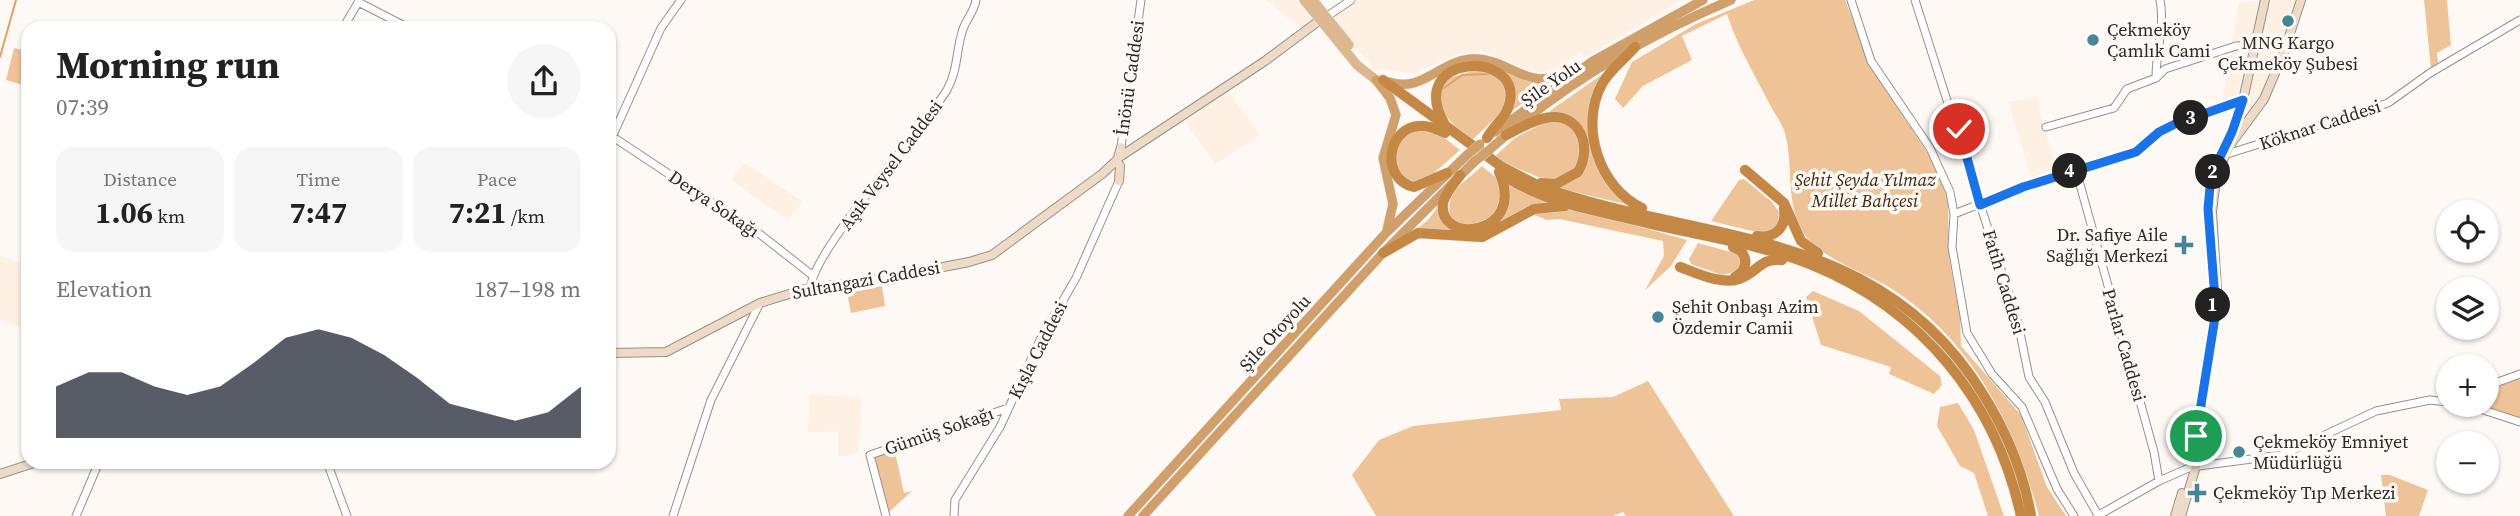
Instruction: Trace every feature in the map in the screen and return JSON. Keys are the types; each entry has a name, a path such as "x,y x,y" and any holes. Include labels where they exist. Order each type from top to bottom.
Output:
{"highway":[{"path":"1683,227 1630,202 1617,192 1602,169 1595,142 1597,96 1607,76 1635,47 1731,0"},
{"path":"1380,80 1409,86 1458,62 1477,59 1490,60 1537,80 1550,79 1593,61 1699,1"},
{"name":"Şile Yolu","path":"1485,144 1506,135 1561,94 1635,47"},
{"path":"1471,158 1485,144 1593,61"},
{"path":"1445,130 1435,106 1438,84 1458,69 1485,67 1502,74 1507,81 1511,97 1507,110 1485,144"},
{"path":"1380,80 1499,172 1538,193 1591,209 1794,251 1851,273"},
{"path":"1380,80 1396,115 1384,158 1393,204 1387,233"},
{"path":"1506,135 1534,121 1554,117 1574,124 1584,138 1585,157 1572,178 1548,184 1518,176"},
{"path":"1447,173 1421,187 1406,185 1395,174 1391,158 1397,139 1407,129 1422,126 1445,130 1518,176 1555,192 1668,218"},
{"name":"Şile Otoyolu","path":"1128,516 1387,233 1447,173 1471,158"},
{"name":"Şile Otoyolu","path":"1143,516 1383,253 1460,174 1471,158"},
{"path":"1745,170 1780,199 1801,241 1910,312 1946,344 2003,426 2020,468 2031,516"},
{"path":"1460,174 1447,195 1444,209 1449,222 1455,227 1472,230 1490,223 1505,206 1506,188 1499,172"},
{"path":"1716,235 1770,237 1785,221 1780,199"},
{"path":"1383,253 1418,233 1482,237 1544,207 1591,209"},
{"path":"1716,235 1793,259 1833,275 1879,301 1908,322 1965,382 1993,430 2006,459 2021,516"},
{"path":"1716,235 1741,251 1745,259 1740,274 1723,281"},
{"path":"1680,267 1723,281 1740,279 1770,259 1833,275"}],"main road":[{"path":"1304,0 1380,80"},
{"path":"1313,0 1323,19"},
{"path":"2181,516 2194,466 2196,436 2216,311 2210,208 2217,171 2243,100 2265,0"},
{"path":"2222,155 2250,121 2276,76 2301,0"},
{"name":"Sultangazi Caddesi","path":"616,353 666,352 761,303 811,287 886,278 992,255 1132,154 1181,115 1265,61 1323,19"},
{"path":"2238,116 2250,121"},
{"name":"Kışla Caddesi","path":"1119,181 1122,159"},
{"path":"2175,516 2194,466"},
{"path":"0,474 21,467"}],"street":[{"path":"616,126 661,28 681,0"},
{"name":"Aşık Veysel Caddesi","path":"811,287 812,275 843,228 922,129 948,89 961,46 963,28 974,12 976,0"},
{"name":"İnönü Caddesi","path":"1122,159 1141,0"},
{"path":"1323,19 1351,0"},
{"path":"1851,0 1871,61 1936,158 1950,192 1954,214 1952,247 1967,333 1992,374 2022,407 2057,489 2074,516"},
{"name":"Fatih Caddesi","path":"1915,0 1961,137 2018,323 2029,377 2045,402 2074,473 2098,516"},
{"path":"2156,78 2156,52 2166,19 2162,0"},
{"path":"348,21 358,1 397,21"},
{"name":"Köknar Caddesi","path":"2222,155 2388,103 2430,73 2520,20"},
{"path":"2046,127 2114,108 2127,89 2156,78 2165,69 2179,63 2236,46 2253,45"},
{"path":"1954,214 2076,170 2136,152 2159,132 2175,124 2243,100"},
{"name":"Derya Sokağı","path":"616,140 761,235 812,275"},
{"name":"Parlar Caddesi","path":"2076,170 2154,452 2159,481"},
{"name":"Kışla Caddesi","path":"954,516 955,500 1008,408 1040,340 1076,278 1119,181"},
{"path":"673,516 711,400 761,303"},
{"path":"2499,382 2520,374"},
{"path":"2098,516 2159,481 2194,466 2282,455 2376,411 2436,400"},
{"name":"Gümüş Sokağı","path":"887,516 870,455 1008,408"},
{"path":"2499,415 2520,422"},
{"path":"76,516 96,469"},
{"path":"330,469 347,516"}],"shaded area":[{"path":"1266,0 1300,0 1316,22 1303,30"},
{"path":"1359,0 1683,0 1585,57 1581,52 1554,69 1540,72 1526,69 1482,51 1457,54 1415,74 1380,68 1376,70 1330,20"},
{"path":"2261,0 2236,98 2222,102 2239,3"},
{"path":"2270,0 2299,0 2271,81 2249,118 2240,116 2255,47"},
{"path":"1228,91 1260,135 1215,164 1185,121"},
{"path":"2039,97 2040,116 2058,171 2032,179 2008,102"},
{"path":"744,163 802,201 788,220 731,180"},
{"path":"0,255 21,263 21,328 0,320"},
{"path":"810,394 862,398 858,453 838,457 838,431 808,432"}],"green space":[{"name":"Şehit Şeyda Yılmaz Millet Bahçesi","path":"1754,0 1845,0 1872,69 1932,160 1948,199 1949,258 1960,317 1961,346 2021,415 2047,487 2066,516 2039,516 2018,450 2003,419 1987,388 1945,333 1892,289 1831,257 1803,233 1793,206 1785,133 1741,49 1727,14 1682,36 1692,60 1643,86 1623,108 1615,99 1632,62 1696,24"},
{"path":"2424,0 2447,0 2451,45 2437,53 2438,63 2431,69"},
{"path":"14,48 21,50 21,84 6,80"},
{"path":"1500,68 1538,82 1552,81 1508,114 1513,101 1513,90 1509,79"},
{"path":"1477,70 1493,73 1507,88 1504,110 1470,142 1444,114 1438,93 1449,78"},
{"path":"1607,71 1592,108 1601,174 1629,205 1554,187 1573,179 1585,166 1587,140 1583,130 1544,115"},
{"path":"1550,120 1568,124 1582,142 1578,167 1559,180 1538,177 1493,158 1515,138"},
{"path":"1421,128 1442,136 1460,150 1427,179 1409,184 1395,162 1396,152 1402,137"},
{"path":"1482,166 1502,183 1496,209 1489,218 1463,226 1450,219 1450,201 1457,188"},
{"path":"1744,179 1772,202 1779,212 1778,225 1764,234 1711,221 1739,180"},
{"path":"1507,182 1554,203 1534,208 1498,227 1478,233 1413,231 1429,219 1441,202 1444,218 1453,228 1465,232 1479,230 1493,223 1503,213 1509,199"},
{"path":"1550,209 1583,211 1687,240 1671,266 1645,290 1664,256 1663,241 1559,219 1547,220 1532,214"},
{"path":"1698,243 1738,254 1742,262 1738,271 1722,275 1691,264 1689,259"},
{"path":"882,286 885,306 851,313 847,293"},
{"path":"1813,291 1859,311 1940,376 1942,385 1934,394 1889,374 1891,367 1821,345 1806,297"},
{"path":"2520,378 2520,418 2499,411 2499,385"},
{"path":"1648,381 1734,516 1626,516 1623,512 1613,516 1376,516 1352,475 1379,440 1413,426 1561,410 1559,399 1613,397"},
{"path":"1958,403 1974,430 2004,516 1988,516 1974,473 1960,466 1937,426 1940,407"},
{"path":"895,452 904,493 912,491 887,514 871,457"},
{"path":"2381,475 2390,475 2428,490 2419,516 2386,516"}],"waterway":[{"path":"0,57 16,0"},
{"path":"1444,88 1462,75 1489,74"}],"place":[{"name":"MNG Kargo Çekmeköy Şubesi","path":"2288,21"},
{"name":"Çekmeköy Çamlık Cami","path":"2093,40"},
{"name":"Dr. Safiye Aile Sağlığı Merkezi","path":"2184,245"},
{"name":"Şehit Onbaşı Azim Özdemir Camii","path":"1658,317"},
{"name":"Çekmeköy Emniyet Müdürlüğü","path":"2239,452"},
{"name":"Çekmeköy Tıp Merkezi","path":"2197,493"}],"route":[{"path":"1959,129 1980,205 2067,172 2136,152 2159,132 2175,124 2243,100 2230,139 2211,176 2208,209 2213,307 2216,311 2196,436"}]}
